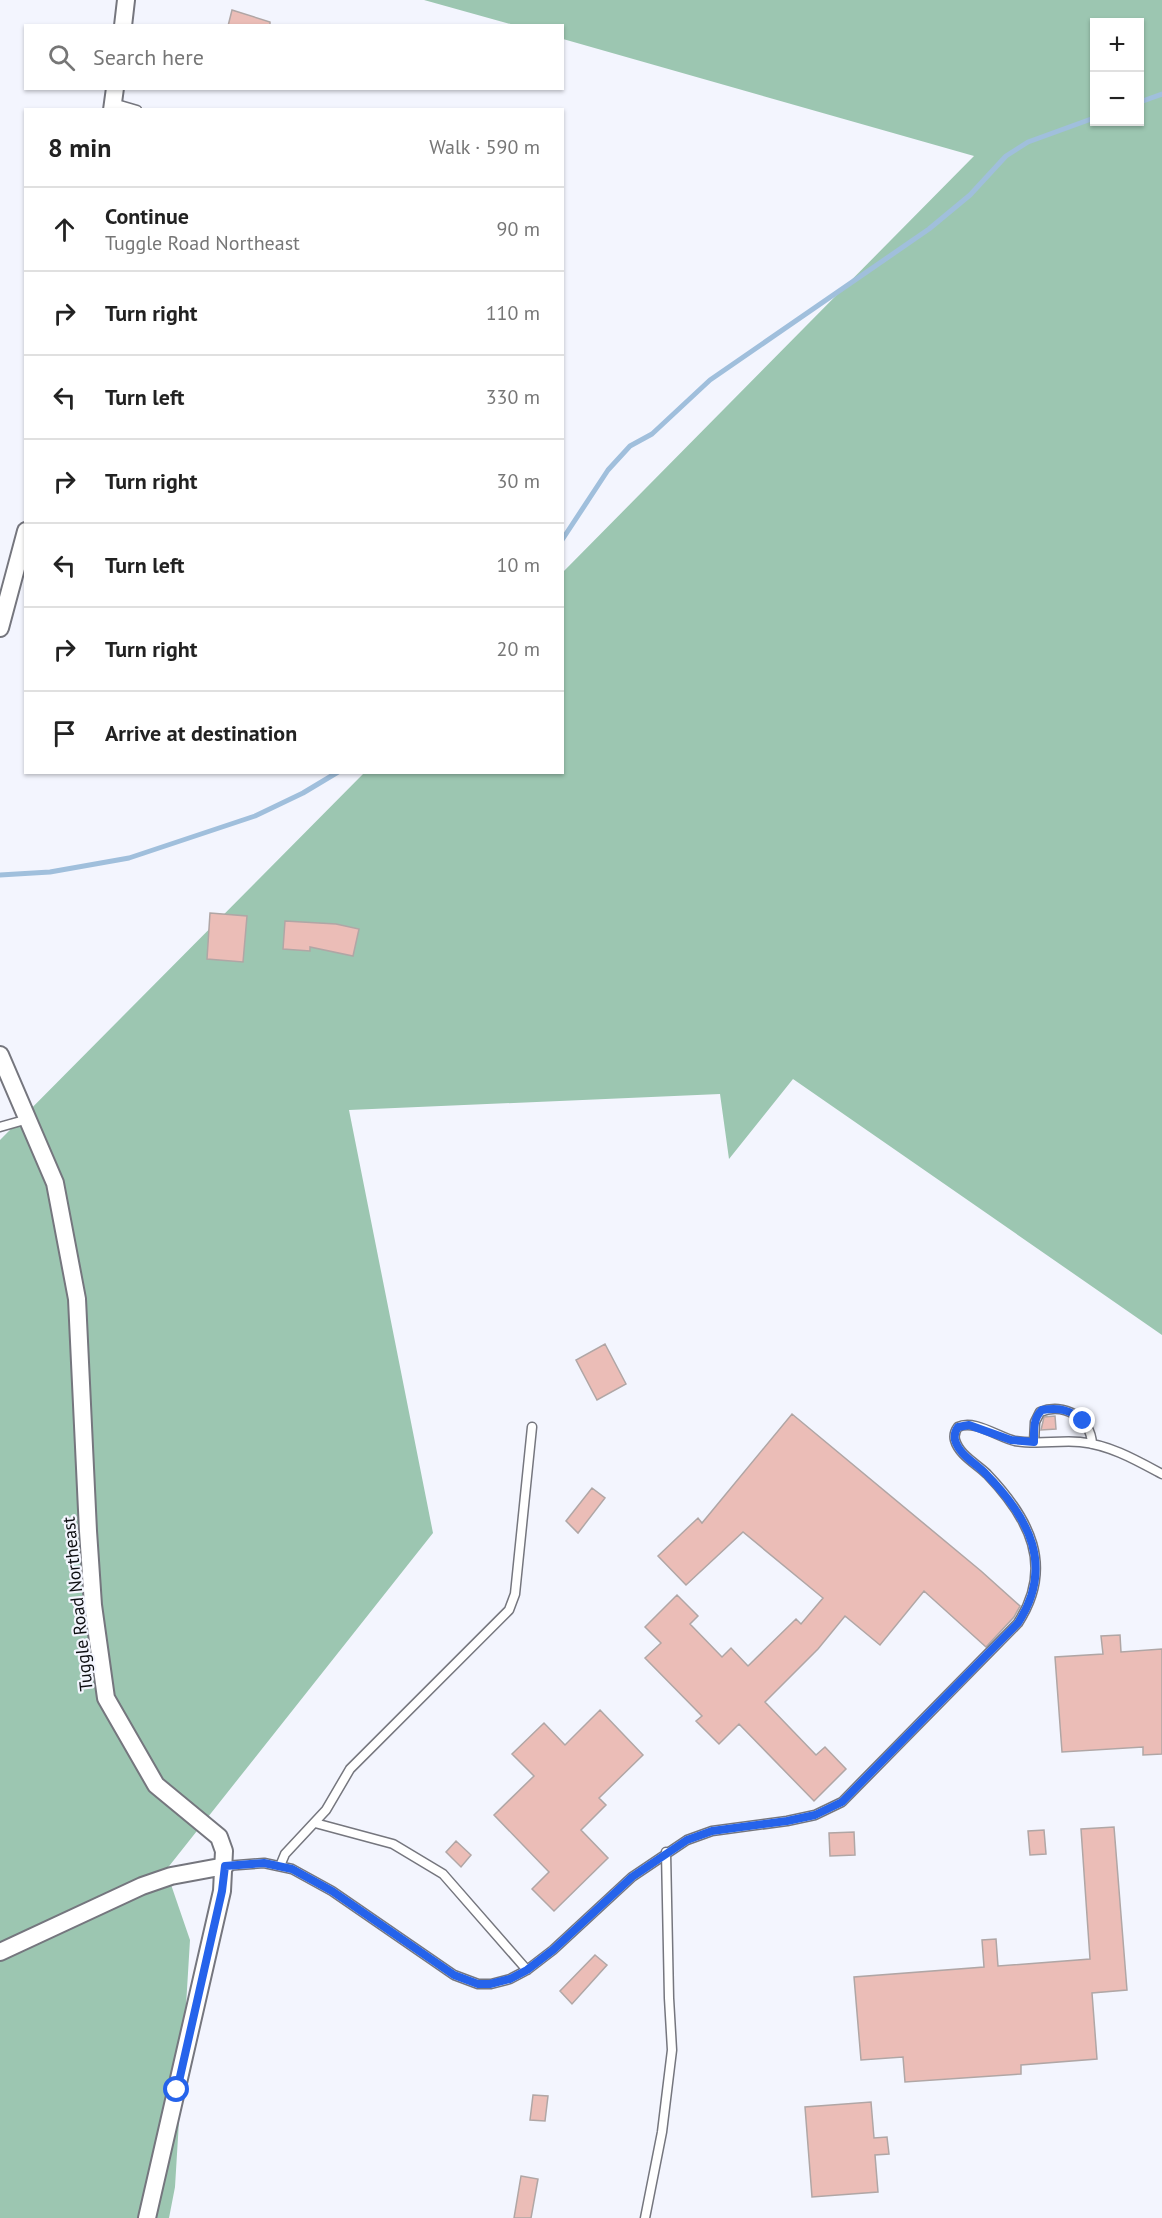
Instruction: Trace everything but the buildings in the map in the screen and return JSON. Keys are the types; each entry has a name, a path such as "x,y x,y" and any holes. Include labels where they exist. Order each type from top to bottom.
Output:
{"street":[{"path":"123,24 126,0"},
{"path":"0,628 24,538"},
{"name":"Tuggle Road Northeast","path":"0,1055 55,1183 77,1299 87,1531 93,1605 106,1698 156,1785 219,1837 224,1851 222,1891 147,2218"},
{"path":"0,1952 142,1886 171,1876 225,1866"}],"lane":[{"path":"113,100 131,108"},
{"path":"0,1127 28,1119"},
{"path":"1034,1442 1035,1422 1040,1412 1059,1409 1076,1414 1090,1428 1092,1444"},
{"path":"225,1866 264,1863 292,1869 332,1891 443,1968 466,1980 478,1984 490,1984 510,1979 527,1970 553,1950 632,1877 687,1840 712,1831 815,1815 842,1802 1018,1623 1031,1601 1037,1576 1033,1546 1019,1515 988,1476 961,1451 955,1436 958,1427 969,1425 1011,1440 1092,1444 1117,1451 1162,1474"},
{"path":"280,1866 285,1854 326,1810 350,1768 509,1610 515,1594 532,1427"},
{"path":"315,1823 393,1844 443,1874 527,1970"},
{"path":"645,2218 662,2132 672,2049 666,1852"}],"green space":[{"path":"424,0 1162,0 1162,1335 793,1079 729,1159 720,1094 349,1110 433,1533 166,1870 190,1940 175,2187 169,2218 0,2218 0,1140 363,774 564,774 564,571 974,156 564,39 564,24 510,24"}],"waterway":[{"path":"1144,101 1162,94"},
{"path":"564,537 608,470 630,446 652,434 710,380 929,229 970,195 1006,156 1028,142 1090,119"},
{"path":"0,875 50,872 129,858 255,816 303,793 335,774"}],"route":[{"path":"177,2090 222,1891 225,1866 264,1863 292,1869 332,1891 454,1975 478,1984 490,1984 510,1979 527,1970 553,1950 632,1877 687,1840 712,1831 815,1815 842,1802 1018,1623 1031,1601 1037,1567 1030,1537 1019,1515 996,1485 957,1445 955,1436 958,1427 969,1425 1011,1440 1034,1442 1035,1422 1042,1410 1066,1410 1076,1414 1083,1421"}]}
